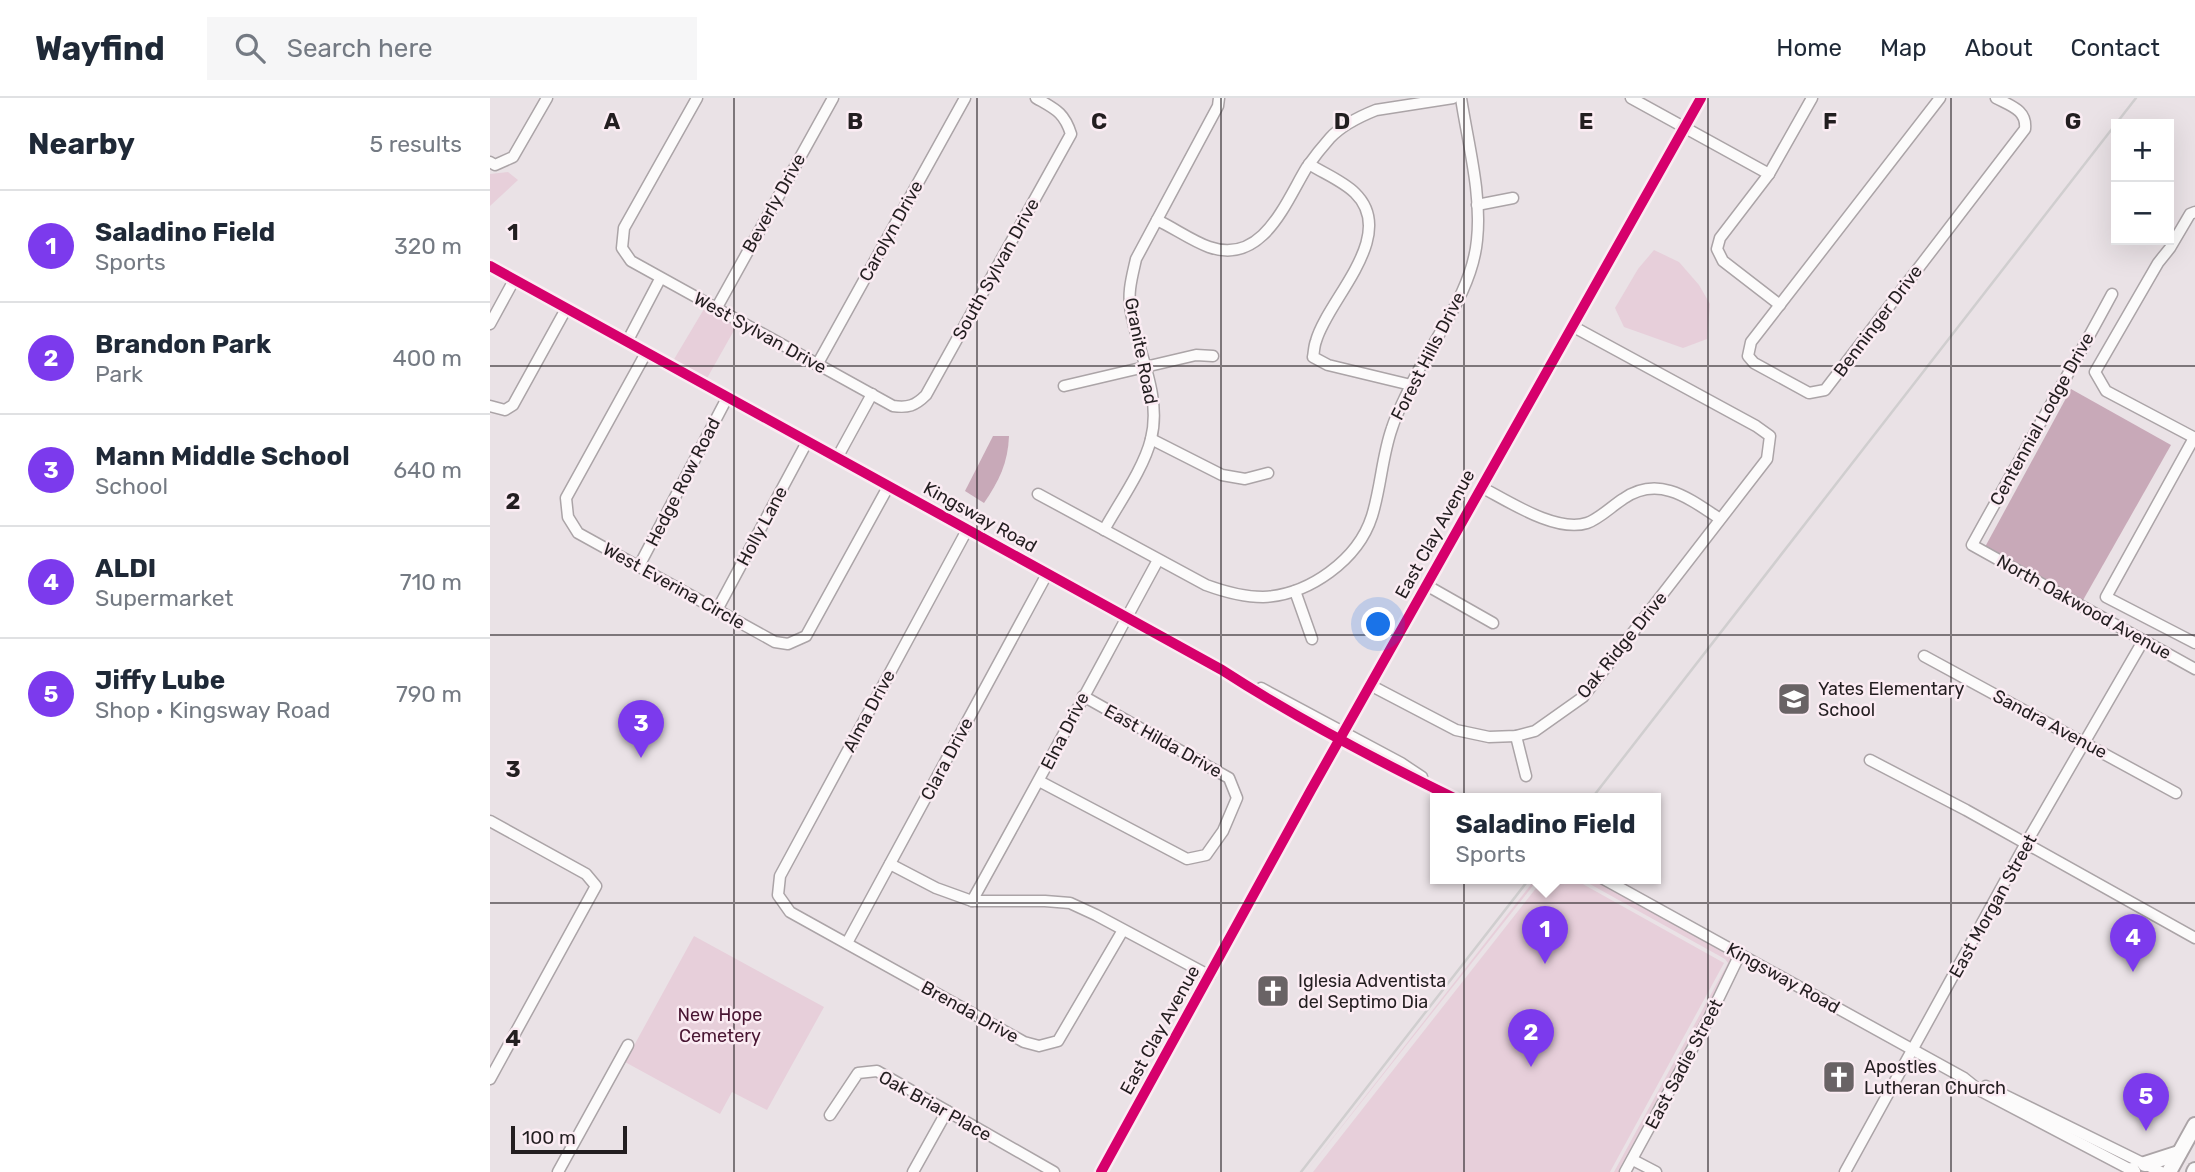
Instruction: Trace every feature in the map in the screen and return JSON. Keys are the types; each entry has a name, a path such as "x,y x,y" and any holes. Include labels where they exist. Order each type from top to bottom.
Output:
{"highway":[{"path":"2169,1172 2195,1125"},
{"path":"2136,1169 2179,1153"}],"street":[{"path":"490,162 495,165 513,157 547,98"},
{"name":"West Sylvan Drive","path":"697,98 624,228 622,247 631,261 893,406 906,408"},
{"name":"Beverly Drive","path":"716,309 833,98"},
{"name":"Carolyn Drive","path":"817,365 965,98"},
{"name":"South Sylvan Drive","path":"906,408 917,404 926,395 1070,134 1067,120 1058,110 1036,98"},
{"name":"Granite Road","path":"1104,530 1151,439 1154,405 1130,311 1129,286 1136,259 1218,106 1219,98"},
{"path":"1157,220 1211,248 1234,249 1255,242 1272,227 1309,164 1332,135 1376,110 1453,98"},
{"name":"Forest Hills Drive","path":"1038,494 1206,585 1233,594 1264,597 1295,591 1328,574 1354,548 1371,518 1392,427 1411,385 1468,279 1477,241 1477,205 1461,98"},
{"path":"1631,98 1769,174"},
{"name":"East Clay Avenue","path":"1101,1172 1341,735 1701,98"},
{"path":"1780,304 1723,261 1717,249 1720,238 1769,174 1812,98"},
{"name":"Benninger Drive","path":"1941,98 1751,342 1748,356 1754,363 1809,393 1825,390 2025,129 2026,119 2021,111 1996,98"},
{"path":"1309,164 1355,192 1365,208 1370,226 1360,260 1316,339 1313,357 1328,365 1411,385"},
{"path":"1477,205 1513,198"},
{"path":"2195,212 2190,214 2158,263 2095,372 2106,391 2195,438 2106,597 2195,643"},
{"name":"Kingsway Road","path":"490,266 1222,670 1283,699 1341,735 1401,763 1446,793"},
{"path":"626,342 660,279"},
{"path":"490,324 514,280"},
{"name":"Centennial Lodge Drive","path":"1972,545 2112,294"},
{"path":"490,406 505,410 513,405 566,309"},
{"name":"Oak Ridge Drive","path":"1370,685 1456,730 1489,737 1516,736 1535,731 1583,697 1767,459 1770,436 1756,426 1572,326"},
{"name":"West Everina Circle","path":"646,353 566,498 568,517 578,533 775,642 788,644 806,636 888,486"},
{"path":"1064,386 1196,355 1213,356"},
{"path":"837,458 872,394"},
{"name":"Hedge Row Road","path":"639,566 727,398"},
{"path":"1151,439 1222,475 1245,479 1268,473"},
{"name":"Holly Lane","path":"717,610 807,442"},
{"path":"1481,487 1539,517 1558,523 1586,523 1633,492 1659,488 1683,494 1720,519"},
{"name":"Alma Drive","path":"778,895 780,876 967,530"},
{"name":"North Oakwood Avenue","path":"1972,545 2195,669"},
{"name":"Elna Drive","path":"972,901 1040,781 1083,696 1158,560"},
{"name":"Clara Drive","path":"847,943 1047,574"},
{"path":"1426,585 1493,622"},
{"path":"1295,591 1312,639"},
{"name":"East Morgan Street","path":"1845,1172 2025,845 2143,641"},
{"name":"Sandra Avenue","path":"1924,656 2176,793"},
{"name":"East Hilda Drive","path":"1040,781 1187,859 1206,855 1223,831 1237,799 1229,778 1083,696"},
{"path":"1516,736 1526,776"},
{"path":"1870,760 1966,810 2195,938"},
{"path":"490,821 586,874 596,886 490,1079"},
{"path":"890,864 936,888 972,901 1070,903 1210,976"},
{"name":"Kingsway Road","path":"1613,884 1964,1078 1979,1090 2136,1169 2161,1172"},
{"name":"Brenda Drive","path":"778,895 790,912 1024,1042 1039,1046 1058,1041 1123,930"},
{"name":"East Sadie Street","path":"1625,1172 1709,1018 1740,954"},
{"path":"558,1172 628,1045"},
{"name":"Oak Briar Place","path":"830,1115 858,1073 877,1071 1054,1172"},
{"path":"913,1172 947,1111"},
{"path":"1633,1160 1656,1172"}],"green space":[{"path":"508,172 518,180 490,206 490,174"},
{"path":"1654,250 1679,262 1699,285 1710,304 1707,339 1683,348 1624,327 1615,308 1638,269"},
{"path":"704,309 737,325 706,380 673,361"},
{"path":"1531,884 1534,884 1306,1172"},
{"path":"1539,884 1583,884 1724,963 1610,1172 1313,1172"},
{"path":"1590,884 1602,884 1734,956 1705,1016 1620,1172 1614,1172 1728,963"},
{"name":"New Hope Cemetery","path":"694,936 824,1007 767,1110 732,1092 720,1114 625,1062"}],"shaded area":[{"path":"2071,389 2171,445 2082,602 1985,547"},
{"path":"993,436 1009,436 1007,455 1002,471 984,503 965,491"}],"railway":[{"path":"1596,793 2136,98"},
{"path":"1301,1172 1525,884"}],"cycle path":[{"path":"1101,1172 1311,790 1701,98"},
{"path":"490,266 1222,670 1278,705 1444,793"}],"place":[{"name":"Yates Elementary School","path":"1794,699"},
{"name":"Mann Middle School","path":"641,758"},
{"name":"Saladino Field","path":"1545,964"},
{"name":"ALDI","path":"2133,972"},
{"name":"Iglesia Adventista del Septimo Dia","path":"1273,991"},
{"name":"Brandon Park","path":"1531,1067"},
{"name":"Apostles Lutheran Church","path":"1839,1077"},
{"name":"Jiffy Lube","path":"2146,1131"}]}
